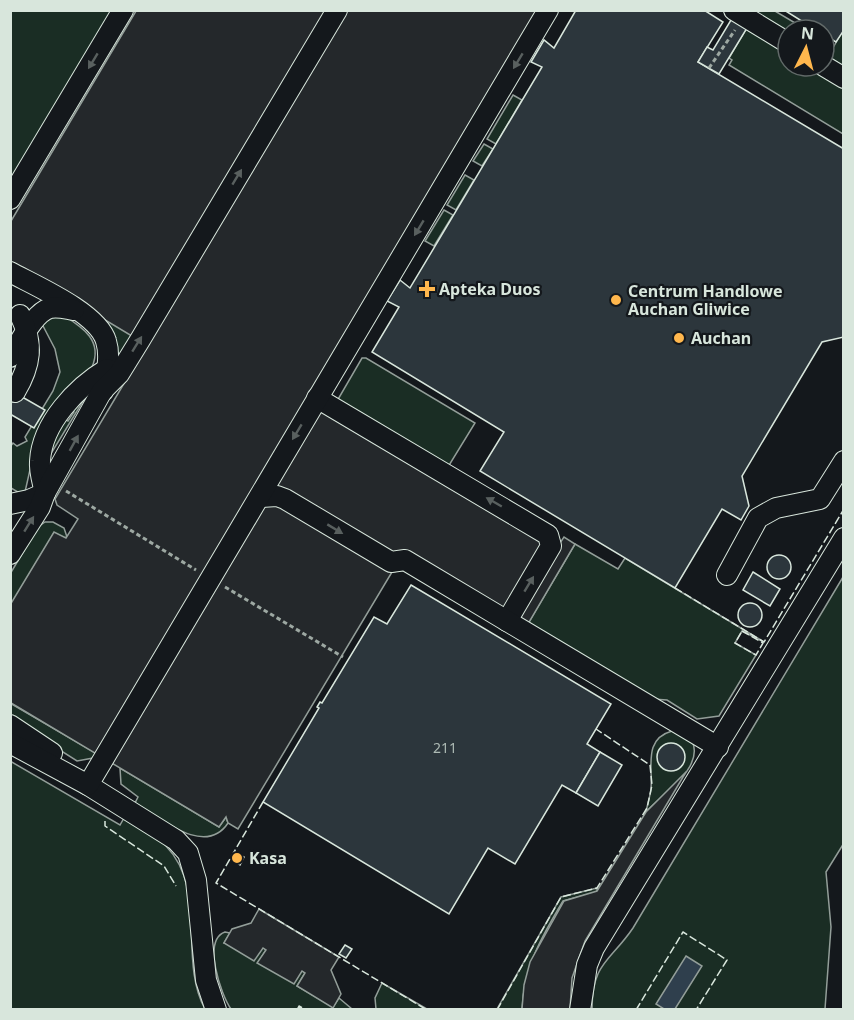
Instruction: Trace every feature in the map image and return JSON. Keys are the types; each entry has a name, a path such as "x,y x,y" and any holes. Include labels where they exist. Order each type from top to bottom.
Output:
{"lane":[{"path":"10,199 123,10"},
{"path":"10,554 40,507 45,493 102,391 119,374 140,340 337,10"},
{"path":"83,782 261,497 317,398 548,10"},
{"path":"739,13 776,36"},
{"path":"11,272 77,311 95,324 104,335 108,350 102,391"},
{"path":"10,357 19,324 23,291 11,272"},
{"path":"19,324 38,317 49,309 77,311"},
{"path":"15,392 23,378 30,356 19,324"},
{"path":"45,493 39,465 46,437 72,395 86,382 107,369"},
{"path":"317,398 548,535 551,546 507,621"},
{"path":"727,576 758,518 776,508 820,500 843,461"},
{"path":"10,504 29,500 45,493"},
{"path":"261,497 277,496 391,562 405,560 718,747"},
{"path":"580,1010 587,965 594,948 843,538"},
{"path":"10,725 66,762 83,782"},
{"path":"10,743 83,782 176,840 188,853 196,880 206,980 216,1010"}],"path":[{"path":"709,68 739,13"}],"green space":[{"path":"10,11 112,11 10,181"},
{"path":"751,11 775,11 787,18 776,18 776,26"},
{"path":"746,29 776,47 776,78 827,78 843,88 843,134 729,65 732,60 729,58"},
{"path":"843,30 843,66 836,62 836,42"},
{"path":"513,95 522,100 496,144 487,139"},
{"path":"484,144 493,149 482,166 473,161"},
{"path":"465,175 474,180 456,210 447,205"},
{"path":"444,210 453,215 434,246 425,241"},
{"path":"11,263 132,335 119,356 118,356"},
{"path":"60,313 88,334 95,349 95,357 92,367 36,443 25,492 21,494 11,488 10,447 13,443 17,446 27,441 25,437 53,391 60,372 55,349 42,324 43,319"},
{"path":"362,358 366,358 475,423 448,467 337,401"},
{"path":"91,388 49,457 47,450 64,419 68,421 74,412 70,409"},
{"path":"45,522 53,522 64,528 67,537 64,538 54,533 11,605 10,574 38,527"},
{"path":"575,544 618,569 625,558 764,642 742,631 735,643 756,655 719,716 697,719 667,700 652,699 527,625"},
{"path":"843,577 844,843 826,872 831,927 825,1009 592,1010 595,982 599,972 633,928"},
{"path":"10,703 94,752 102,743 93,758 77,761 11,719"},
{"path":"672,731 692,741 694,751 692,761 679,780 646,812 651,789 653,747 657,740"},
{"path":"10,761 120,825 124,818 166,846 179,863 186,883 190,904 193,969 197,990 205,1009 11,1009"},
{"path":"120,768 219,827 226,817 228,823 218,833 207,837 195,836 169,825 135,803 138,797 121,784"},
{"path":"597,888 597,892 563,901 535,952 526,979 522,1009 497,1009 561,897"},
{"path":"225,932 230,933 224,943 262,947 266,950 258,963 302,971 305,973 297,986 333,1007 339,998 352,1009 231,1009 219,981 214,956 218,937"},
{"path":"382,983 427,1009 376,1009 375,998"}],"shaded area":[{"path":"136,11 540,11 308,396 556,549 564,537 575,544 528,624 404,570 392,572 238,829 228,823 226,817 219,827 11,703 10,605 54,532 66,538 78,519 57,505 55,499 147,345 10,263 11,221"},
{"path":"686,772 585,941 572,978 570,1009 522,1009 524,985 530,962 564,901 597,891 646,812"},
{"path":"259,909 339,957 331,970 341,994 333,1008 297,986 305,973 302,971 294,984 257,963 266,950 263,948 254,961 224,943 232,929 251,923"}],"water":[{"path":"686,956 702,966 675,1009 664,1009 656,1004"}],"building":[{"name":"Centrum Handlowe Auchan Gliwice","path":"576,10 704,10 723,22 698,62 844,149 844,337 822,342 742,476 749,506 741,520 722,509 675,588 480,471 504,432 372,352 399,307 387,301 400,280 410,288 542,67 531,62 544,40 554,48"},
{"path":"737,10 758,10 719,74 698,62 707,47 713,50"},
{"path":"784,10 844,10 844,30 836,42 836,18 797,18"},
{"path":"10,390 45,410 34,428 10,414"},
{"path":"779,555 784,556 790,562 790,572 784,578 779,579 774,578 768,572 767,567 768,562 774,556"},
{"path":"753,572 780,589 770,606 743,590"},
{"path":"411,585 611,704 587,744 600,752 576,793 562,785 515,864 488,848 449,914 263,802 319,708 317,707 320,702 322,703 374,617 387,624"},
{"path":"750,603 755,604 761,610 761,620 755,626 750,627 745,626 739,620 738,615 739,610 745,604"},
{"path":"671,743 681,747 685,757 681,767 671,771 661,767 657,757 661,747"},
{"path":"600,752 622,765 598,806 576,793"},
{"name":"Kasa","path":"235,852 244,857 240,865 231,859"},
{"path":"345,945 352,949 346,958 339,954"}],"fence":[{"path":"675,588 764,642 844,509"},
{"path":"742,631 763,643 756,655 735,643 742,631"},
{"path":"497,1010 561,897 597,888 647,808 652,785 650,765 596,729"},
{"path":"263,802 216,883 427,1010"},
{"path":"105,821 105,826 164,866 176,886"},
{"path":"636,1010 683,932 727,960 696,1010"},
{"path":"297,1010 299,1006 306,1010"}],"place":[{"name":"Apteka Duos","path":"427,289"},
{"name":"Centrum Handlowe Auchan Gliwice","path":"616,300"},
{"name":"Auchan","path":"679,338"},
{"name":"Kasa","path":"237,858"}]}
